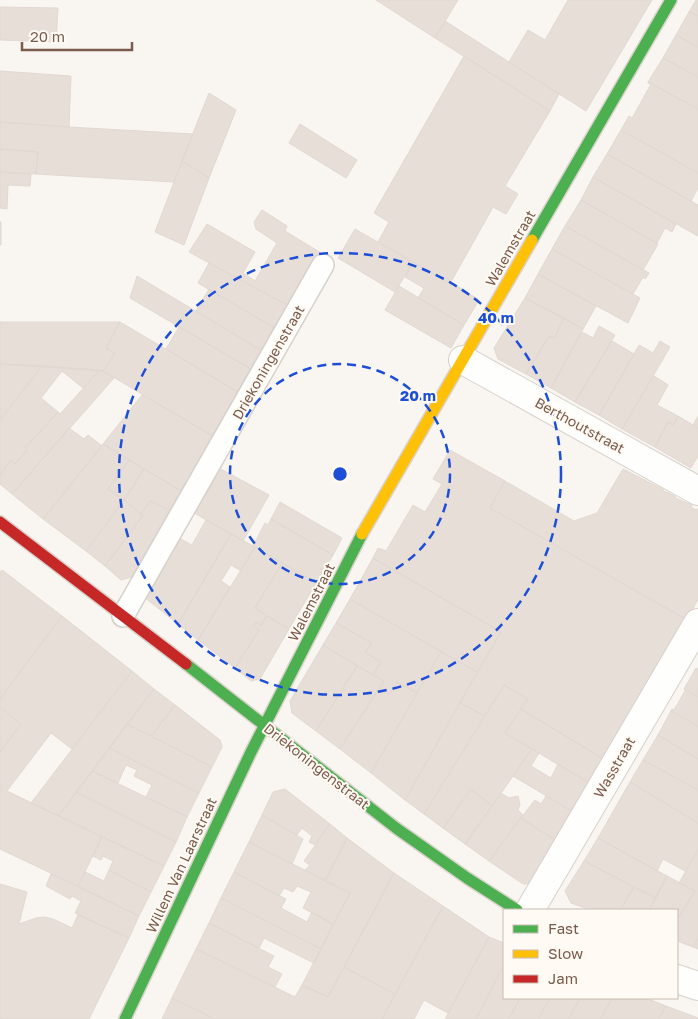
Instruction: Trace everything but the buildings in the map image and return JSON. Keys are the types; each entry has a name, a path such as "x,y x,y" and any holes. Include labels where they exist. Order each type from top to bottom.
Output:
{"street":[{"name":"Walemstraat","path":"266,725 363,532 671,0"},
{"name":"Berthoutstraat","path":"463,360 698,491"},
{"name":"Driekoningenstraat","path":"0,522 266,725 396,828 467,878 515,909"},
{"name":"Wasstraat","path":"531,909 698,623"},
{"name":"Willem Van Laarstraat","path":"125,1019 250,752 266,725"},
{"path":"678,979 698,986"}],"lane":[{"name":"Driekoningenstraat","path":"123,616 323,265"}],"traffic: fast":[{"path":"532,240 671,0"},
{"path":"125,1019 251,752 362,534"},
{"path":"186,664 396,828 467,878 515,909"}],"traffic: slow":[{"path":"362,534 532,240"}],"traffic: jam":[{"path":"0,522 186,664"}]}
